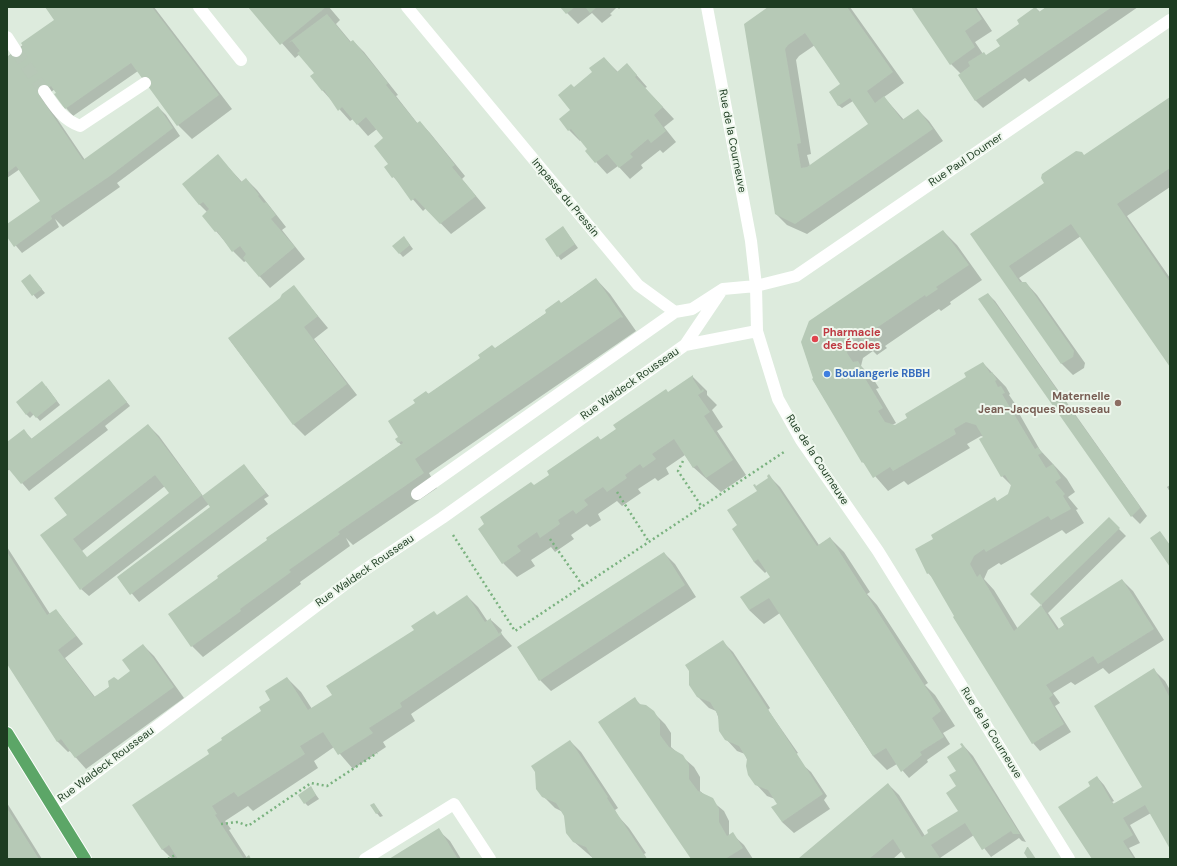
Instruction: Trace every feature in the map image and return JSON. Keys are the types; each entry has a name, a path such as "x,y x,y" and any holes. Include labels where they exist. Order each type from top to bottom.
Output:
{"main road":[{"path":"7,733 85,859"}],"street":[{"path":"199,7 241,60"},
{"name":"Impasse du Pressin","path":"407,7 638,285 675,312"},
{"name":"Rue de la Courneuve","path":"707,7 751,241 756,286 757,331 778,399 801,440 878,551 1069,859"},
{"name":"Rue Paul Doumer","path":"756,286 796,276 1170,20"},
{"path":"7,37 16,50"},
{"path":"44,91 68,122 80,126 145,83"},
{"path":"417,494 675,312 692,309 723,289 756,286"},
{"name":"Rue Waldeck Rousseau","path":"52,806 360,573 442,518 685,345 723,289"},
{"name":"Rue Waldeck Rousseau","path":"685,345 757,331"},
{"path":"365,859 454,804 490,859"}],"path":[{"path":"442,518 515,631 801,440"},
{"path":"683,461 678,471 702,507"},
{"path":"617,492 649,542"},
{"path":"550,539 583,586"},
{"path":"221,824 238,822 248,826 311,783 327,786 377,753"},
{"path":"168,859 175,855"}],"building":[{"path":"45,7 152,7 219,95 177,126 131,63 65,109 54,94 56,93 51,86 39,95 83,160 158,106 173,128 110,176 51,216 52,219 14,247 7,237 7,224 40,201 16,166 7,173 7,57 23,46 21,43 54,20"},
{"path":"248,7 326,7 280,45"},
{"path":"560,7 575,7 566,14"},
{"path":"585,7 597,7 590,13"},
{"path":"768,7 847,7 893,72 867,91 875,103 884,96 902,120 918,109 933,129 795,224 775,214 744,24","holes":["805,33 840,84 829,92 838,106 850,98 868,124 807,167 801,168 797,144 801,143 785,49 788,45"]},
{"path":"911,7 974,7 982,19 965,31 975,47 950,65"},
{"path":"1035,7 1039,12 1046,7 1112,7 975,101 958,75 970,66 968,62 984,52 986,55 1000,46 996,40 1019,24 1017,20"},
{"path":"327,14 350,42 353,40 388,83 386,85 417,123 420,121 455,165 452,167 476,196 440,224 415,198 411,201 394,177 392,178 384,167 388,164 374,146 383,138 366,117 357,125 342,107 338,111 324,90 322,91 310,76 314,73 297,53 300,51 292,41 288,43"},
{"path":"604,57 617,72 627,63 637,75 635,77 663,107 654,115 666,131 651,143 648,139 630,154 633,157 619,168 607,154 595,163 585,151 587,149 571,129 568,131 559,119 570,110 558,95 571,84 574,87 592,72 589,68"},
{"path":"1170,97 1170,168 1117,204 1170,282 1170,367 1071,224 1009,266 1020,282 1026,282 1074,351 1073,357 1061,364 970,234 1044,183 1041,178 1042,174 1076,151 1082,152 1084,155"},
{"path":"218,154 241,182 246,178 259,195 258,196 264,203 266,202 276,215 271,219 295,247 259,277 243,258 246,254 240,246 232,252 217,231 215,232 202,216 209,209 203,202 199,205 182,184"},
{"path":"563,226 575,244 557,257 545,239"},
{"path":"943,230 969,265 936,287 938,289 926,297 925,295 872,331 873,334 862,341 859,337 849,344 847,353 853,362 858,361 865,373 863,375 883,408 878,411 885,422 895,425 907,418 905,414 966,377 964,373 983,362 990,373 992,372 997,380 995,381 998,387 1001,386 1005,393 1002,394 1035,449 1038,447 1042,453 1038,455 1046,468 1053,464 1061,478 1055,482 1065,494 1063,496 1071,509 1051,520 1048,516 986,552 984,549 974,556 970,564 977,577 980,574 1014,631 1041,605 1057,630 1064,625 1060,618 1122,579 1154,629 1098,664 1093,656 1046,685 1053,695 1049,698 1064,724 1032,744 953,617 954,616 929,573 927,574 915,549 933,539 931,535 995,497 997,501 1008,494 1011,485 1005,475 1001,477 979,439 983,437 976,425 966,422 954,429 956,434 893,471 890,467 873,478 863,462 862,463 812,379 813,378 801,342 809,321"},
{"path":"404,236 410,245 399,254 392,246"},
{"path":"30,274 42,289 32,296 21,281"},
{"path":"596,278 623,317 622,318 621,317 415,459 424,473 338,532 340,534 289,570 291,572 191,647 168,614 267,540 266,538 403,443 402,441 398,443 395,439 398,437 388,421 415,403 413,400 426,391 428,394 480,358 478,355 492,345 495,348 546,313 545,310 559,300 561,303"},
{"path":"294,285 318,316 304,327 347,384 293,425 228,338 280,298 282,294"},
{"path":"988,293 1139,505 1140,508 1131,517 978,299"},
{"path":"693,375 693,379 701,391 703,389 704,391 698,395 710,412 704,416 733,460 706,478 697,465 693,468 674,439 652,454 656,459 643,468 640,464 625,475 627,478 607,492 603,487 584,500 588,505 576,514 573,510 558,520 560,524 540,538 537,532 517,546 521,551 502,564 478,529 484,524 480,517 531,482 534,485 549,475 547,471 598,436 600,440 616,429 613,425 666,389 668,392"},
{"path":"109,379 127,402 21,484 7,467 7,442 24,429 31,439"},
{"path":"42,381 57,401 36,418 30,411 26,415 16,402"},
{"path":"148,424 202,495 80,590 40,535 67,515 54,498","holes":["155,475 169,493 87,557 73,539"]},
{"path":"244,464 266,493 130,595 117,577 210,507 202,496"},
{"path":"769,474 817,546 830,537 941,711 932,718 944,737 920,752 922,755 901,772 886,748 873,756 769,598 749,610 740,597 770,577 758,559 754,562 732,529 737,525 727,510 757,491 753,485 755,484 756,486 768,478 767,476"},
{"path":"1109,517 1120,528 1041,605 1030,594"},
{"path":"1160,531 1170,545 1170,567 1150,538"},
{"path":"7,552 47,615 56,609 76,636 58,650 94,697 109,687 108,681 114,677 118,680 130,671 122,660 143,644 174,687 75,758 61,739 57,742 7,664"},
{"path":"664,552 685,585 539,681 517,647"},
{"path":"467,595 485,622 491,618 491,621 499,634 500,632 502,634 400,703 402,707 369,728 373,733 338,755 323,732 300,746 305,754 238,797 234,792 212,806 217,814 215,815 244,859 178,859 169,845 162,850 132,805 209,754 207,750 222,740 221,738 261,711 259,707 270,700 265,691 287,677 308,710 332,695 326,686 414,630 411,626 434,611 437,615"},
{"path":"723,640 823,794 782,822 771,807 777,804 768,790 755,785 748,775 746,766 747,759 739,746 725,740 719,731 718,715 710,702 697,697 689,685 689,671 685,665"},
{"path":"1154,668 1170,698 1170,849 1145,805 1123,818 1133,835 1123,841 1134,859 1092,859 1058,807 1090,786 1088,782 1097,776 1113,804 1142,787 1094,706"},
{"path":"635,697 639,704 646,705 654,711 660,721 660,735 669,747 683,755 689,765 689,779 698,791 713,798 719,809 719,822 727,836 733,832 743,848 725,859 691,859 598,722"},
{"path":"570,740 647,859 593,859 586,847 573,842 566,833 564,816 556,803 542,797 536,789 535,772 531,766"},
{"path":"962,743 1020,834 1013,834 1011,831 982,850 965,823 931,845 940,858 939,859 906,859 893,839 869,859 799,858 888,783 922,837 928,833 927,830 958,811 946,793 956,786 949,775 956,771 947,757 962,747 960,744"},
{"path":"311,786 316,795 304,804 298,795"},
{"path":"374,803 380,812 376,814 370,805"},
{"path":"7,808 39,859 7,859"},
{"path":"439,828 458,859 389,859"},
{"path":"1027,847 1036,859 1028,859 1024,853"},
{"path":"249,855 251,859 244,859"}],"tunnel":[{"path":"16,51 44,91"}],"place":[{"name":"Pharmacie des Écoles","path":"815,339"},
{"name":"Boulangerie RBBH","path":"827,374"},
{"name":"Maternelle Jean-Jacques Rousseau","path":"1118,403"}]}
